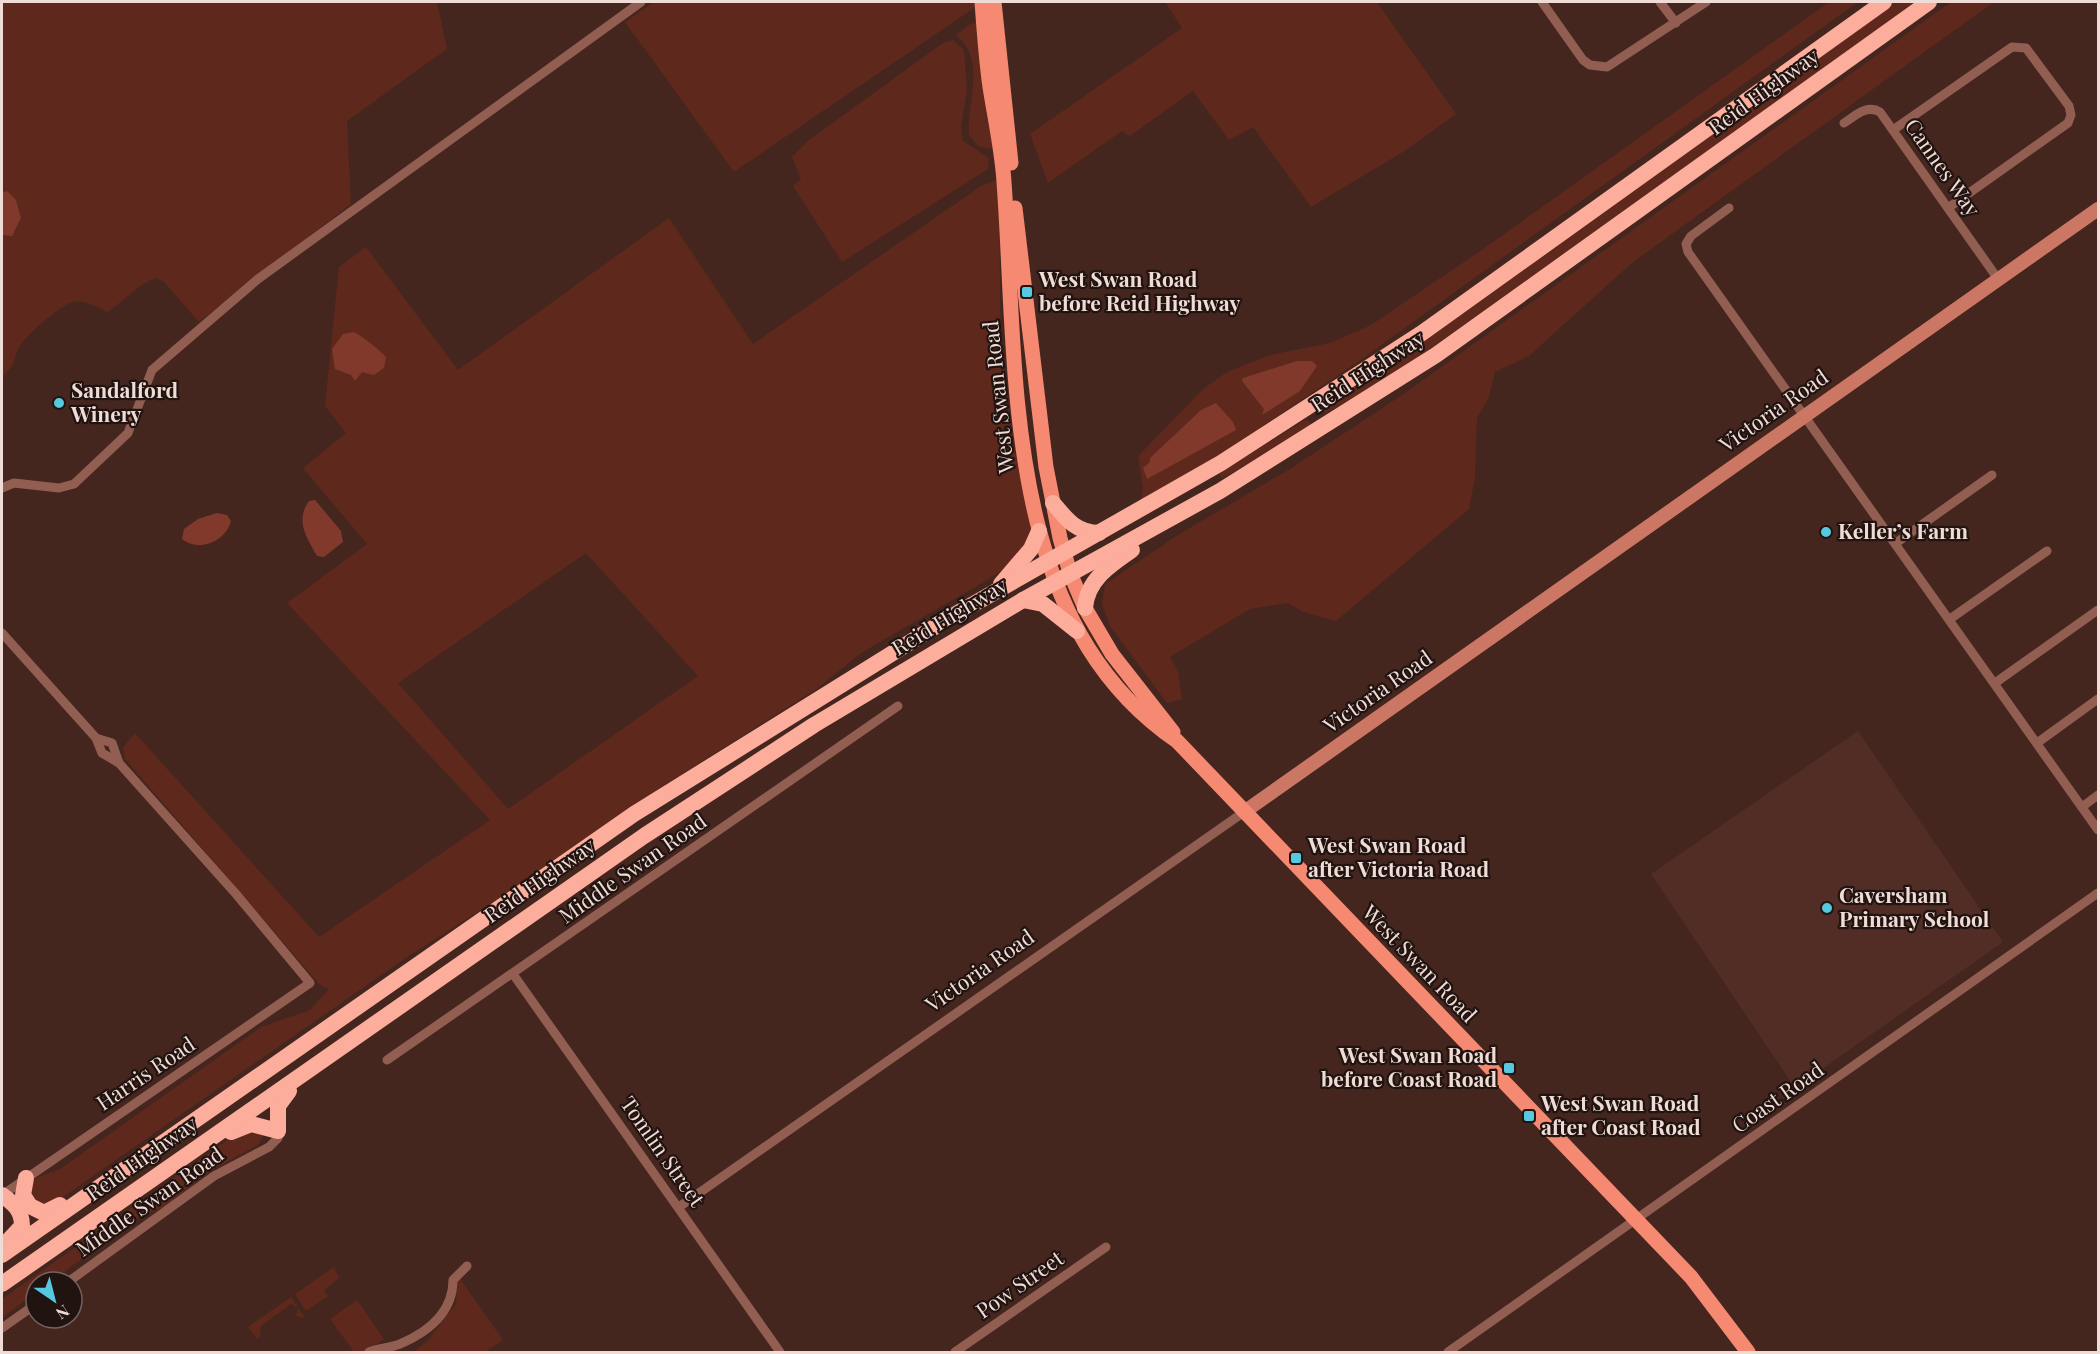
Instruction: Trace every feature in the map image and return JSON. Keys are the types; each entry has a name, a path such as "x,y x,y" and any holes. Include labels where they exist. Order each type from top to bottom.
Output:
{"highway":[{"name":"Reid Highway","path":"2,1254 634,814 998,590 1221,463 1422,333 1884,2"},
{"name":"Reid Highway","path":"2,1284 644,836 814,725 1023,600 1315,433 1436,355 1929,2"},
{"path":"1053,503 1075,528 1099,533"},
{"path":"998,590 1031,549 1039,531"},
{"path":"1085,608 1086,596 1094,581 1132,550 1145,532"},
{"path":"1023,600 1043,604 1077,631"},
{"path":"187,1156 244,1126 258,1124 278,1131 277,1109 281,1098 329,1057"},
{"path":"26,1178 23,1195 30,1206 44,1213 124,1169"},
{"path":"2,1195 18,1208 22,1226 2,1246"}],"main road":[{"name":"West Swan Road","path":"982,2 1004,180 1008,287 1020,413 1039,531 1049,561 1085,608 1112,654 1170,726 1177,741"},
{"name":"West Swan Road","path":"994,2 1028,331 1053,503 1064,553 1063,578 1077,631 1097,662 1124,696 1177,741 1636,1220 1709,1298 1748,1353"}],"street":[{"path":"2,488 14,483 59,488 74,484 128,432 152,370 251,284 641,2"},
{"path":"1542,2 1583,60 1607,67 1706,2"},
{"path":"1660,2 1676,23"},
{"path":"1893,130 2012,47 2019,46 2026,48 2069,106 2071,114 2068,123 1948,208"},
{"name":"Cannes Way","path":"1844,123 1863,110 1875,109 1880,112 1998,279"},
{"path":"1728,208 1691,236 1686,244 1688,252 2098,830"},
{"name":"Victoria Road","path":"679,1207 1244,812 2098,209"},
{"path":"1896,543 1992,475"},
{"path":"1950,619 2047,551"},
{"path":"1995,683 2098,609"},
{"name":"Harris Road","path":"2,633 96,738 102,753 119,763 236,894 310,983 2,1195"},
{"path":"2037,742 2098,699"},
{"name":"Middle Swan Road","path":"387,1060 898,706"},
{"path":"2082,807 2098,795"},
{"name":"Coast Road","path":"1448,1353 2098,893"},
{"name":"Tomlin Street","path":"513,974 780,1353"},
{"name":"Middle Swan Road","path":"84,1270 214,1176 269,1147 278,1138 278,1131"},
{"name":"Pow Street","path":"955,1353 1106,1247"},
{"path":"369,1353 399,1344 445,1313 451,1297 453,1280 467,1266"},
{"path":"2,1328 24,1312"}],"shaded area":[{"path":"2,2 437,2 447,49 347,121 351,204 199,322 164,282 156,278 143,284 108,312 78,301 61,308 23,341 13,364 2,377"},
{"path":"654,2 976,2 977,6 734,172 625,22"},
{"path":"1165,2 1377,2 1456,114 1403,152 1311,207 1253,127 1229,140 1193,91 1130,136 1122,131 1048,183 1030,134 1182,28"},
{"path":"1829,2 1858,2 1352,366 1227,450 1141,500 1143,487 1138,456 1203,389 1227,372 1270,355 1330,343 1371,325 1486,247"},
{"path":"1894,2 1920,2 1607,226 1375,387 1325,413 1323,409 1364,379"},
{"path":"1951,2 1994,2 1633,262 1529,356 1495,372 1489,397 1477,418 1475,478 1469,509 1336,621 1303,612 1288,603 1250,609 1170,657 1178,672 1182,699 1167,703 1110,626 1102,604 1105,584 1178,535 1293,467 1405,393"},
{"path":"978,21 993,147 989,149 978,146 969,135 973,69 971,57 965,45 956,35"},
{"path":"953,40 964,50 967,91 961,126 963,141 989,158 988,169 842,262 793,186 801,179 792,157 809,140 943,43"},
{"path":"999,179 1001,387 1032,531 1030,540 1012,563 989,579 861,653 818,688 663,786 533,877 407,957 60,1199 44,1206 31,1197 31,1185 36,1178 60,1169 261,1027 310,1010 329,989 320,985 125,759 123,747 135,733 319,937 490,820 287,603 367,544 303,468 346,433 325,406 339,267 366,247 458,370 669,218 753,344 981,186","holes":["586,553 698,676 508,809 398,683"]},
{"path":"7,191 16,200 21,218 12,236 2,235 2,193"},
{"path":"354,332 386,357 384,368 374,375 362,372 355,381 351,375 335,369 332,349 343,334"},
{"path":"1297,361 1312,361 1317,366 1300,391 1262,415 1264,409 1242,381 1243,378"},
{"path":"1216,403 1233,422 1236,430 1147,479 1143,468 1150,462 1150,458 1201,410"},
{"path":"1307,419 1312,425 1222,479 1219,473"},
{"path":"315,500 341,531 343,542 324,557 317,556 302,522 309,501"},
{"path":"217,513 227,515 231,521 224,534 218,539 204,545 196,545 182,539 184,529 198,519"},
{"name":"Caversham Primary School","path":"1858,731 2003,942 1795,1088 1651,874"},
{"path":"254,1129 263,1136 258,1145 210,1171 164,1207 138,1218 66,1270 43,1270 229,1139"},
{"path":"334,1267 339,1278 324,1290 328,1296 306,1311 295,1294"},
{"path":"458,1276 503,1340 485,1352 414,1352 429,1339 456,1304"},
{"path":"24,1283 24,1301 2,1318 2,1299"},
{"path":"291,1297 305,1318 296,1316 298,1308 291,1304 261,1326 260,1336 257,1339 248,1327"},
{"path":"357,1300 384,1339 365,1352 354,1352 330,1319"}],"place":[{"name":"West Swan Road before Reid Highway","path":"1027,292"},
{"name":"Sandalford Winery","path":"59,403"},
{"name":"Keller’s Farm","path":"1826,532"},
{"name":"West Swan Road after Victoria Road","path":"1296,858"},
{"name":"Caversham Primary School","path":"1827,908"},
{"name":"West Swan Road before Coast Road","path":"1509,1068"},
{"name":"West Swan Road after Coast Road","path":"1529,1116"}]}
